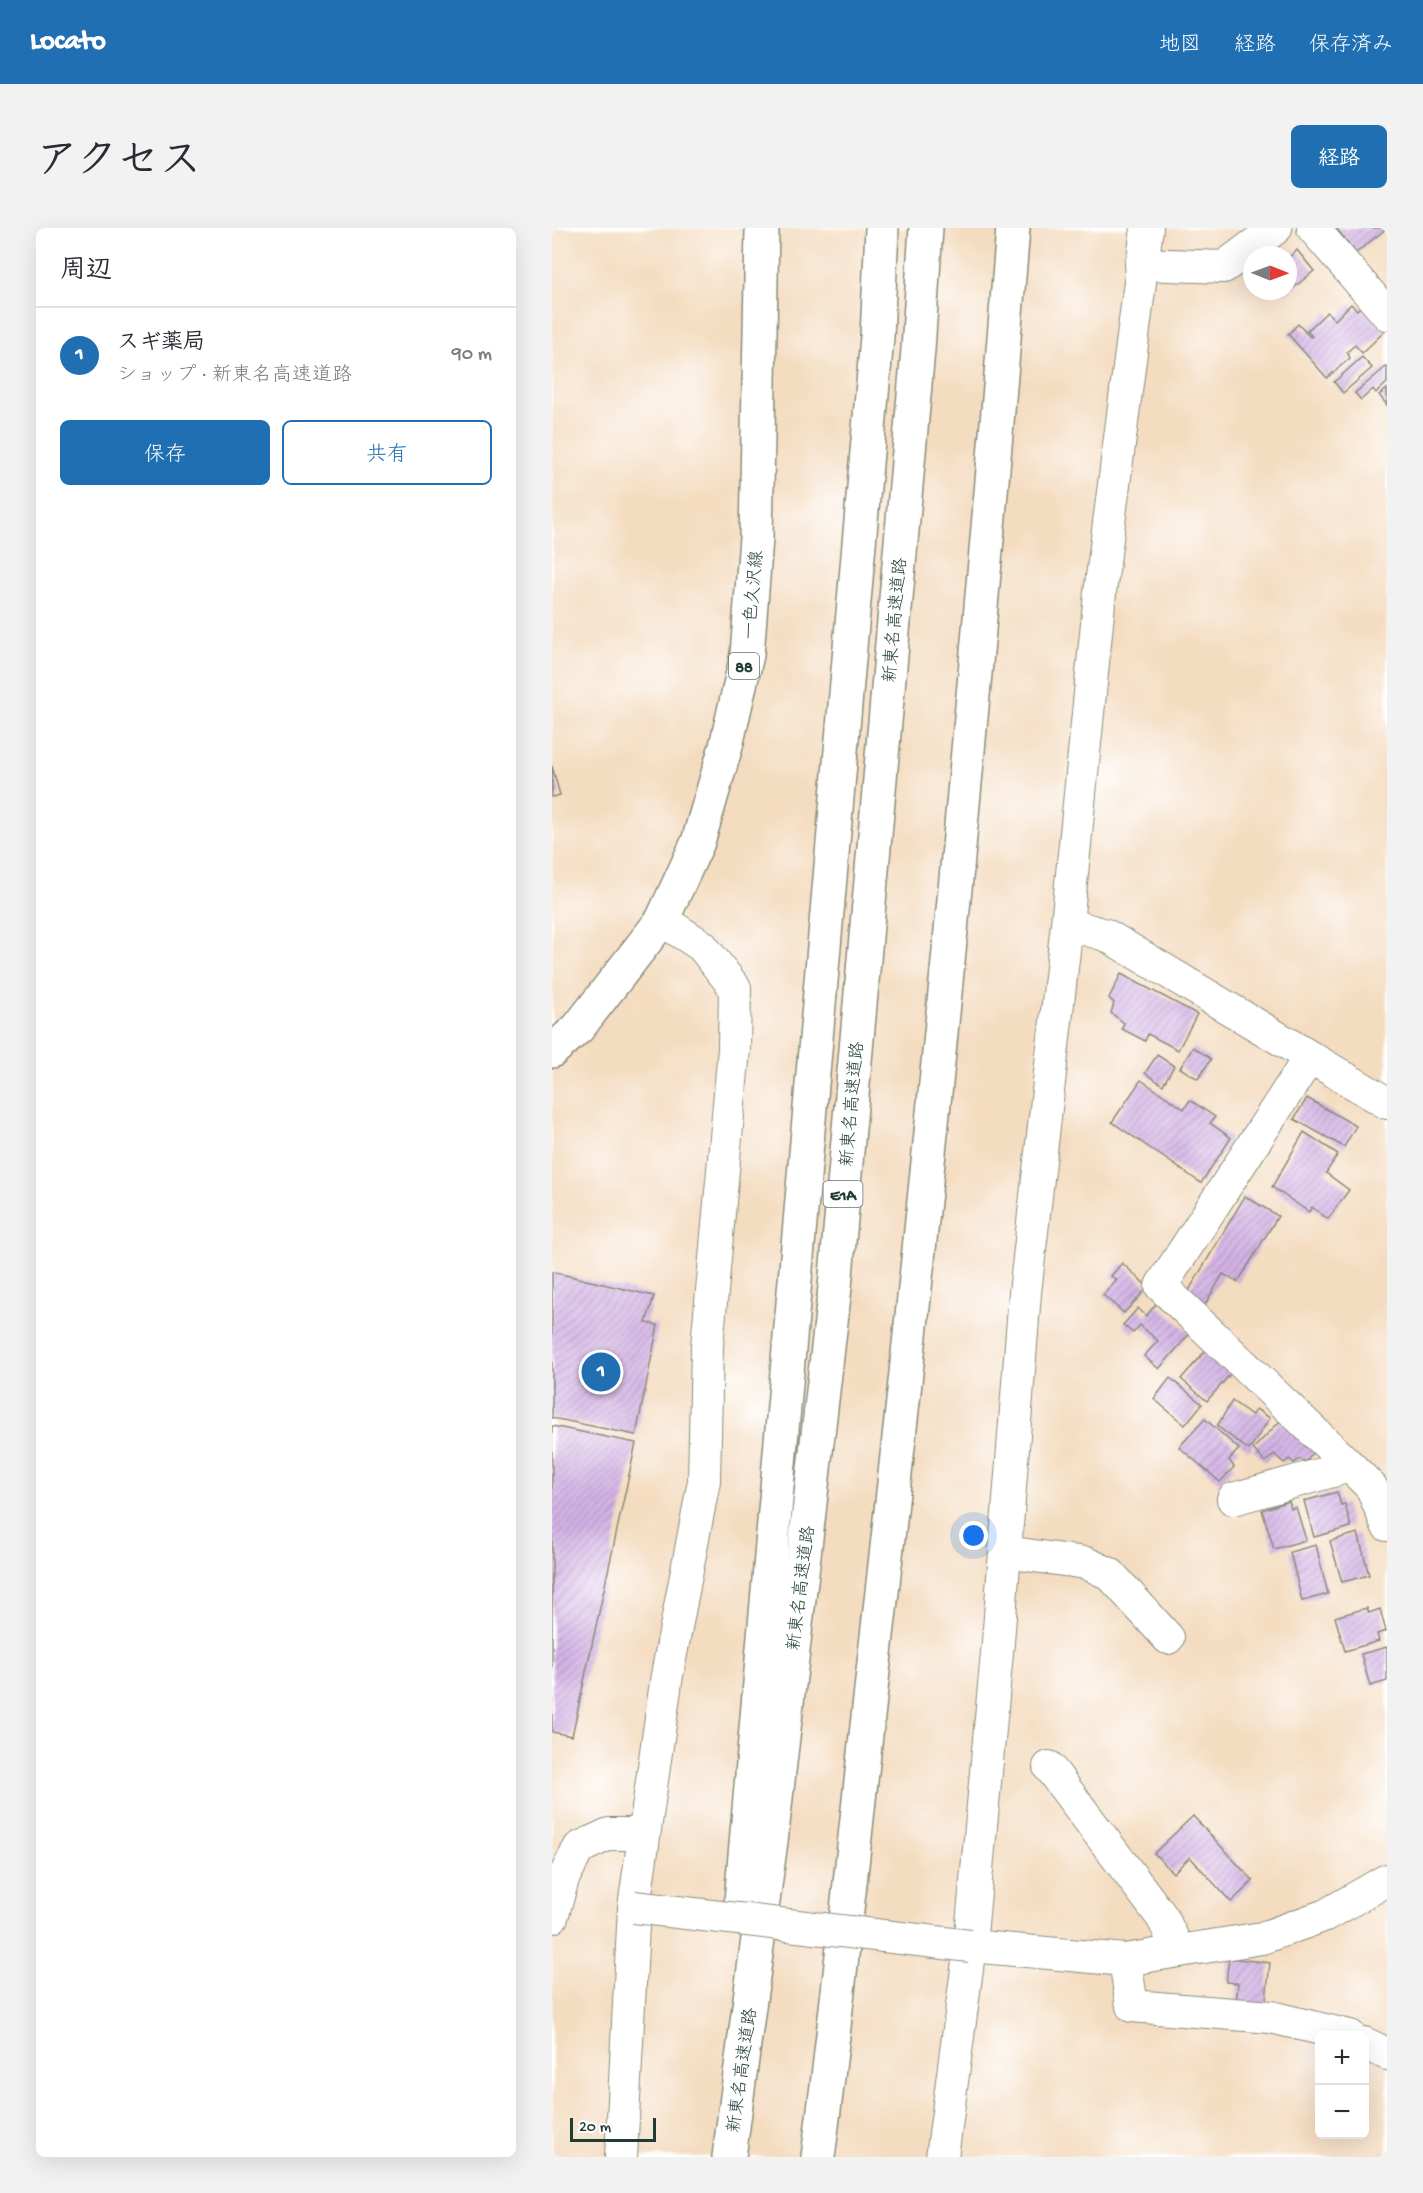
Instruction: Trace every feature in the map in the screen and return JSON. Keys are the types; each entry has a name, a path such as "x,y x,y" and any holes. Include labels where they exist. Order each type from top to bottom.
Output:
{"main road":[{"name":"一色久沢線","path":"552,1051 578,1028 662,920 698,842 726,746 747,655 756,538 762,228"},
{"path":"719,2157 877,337 882,228"},
{"name":"新東名高速道路","path":"729,2157 771,1841 835,1287 918,350 926,228"},
{"path":"818,2157 894,1490 951,934 991,505 1013,228"}],"street":[{"path":"942,2157 970,1946 1005,1552 1025,1293 1067,924 1100,593 1147,228"},
{"path":"1313,228 1387,314"},
{"path":"1142,264 1224,267 1268,230"},
{"path":"621,2157 634,1907 667,1675 704,1481 707,1346 734,1049 735,988 702,946 662,920"},
{"path":"1067,924 1106,935 1387,1103"},
{"path":"1309,1058 1161,1286 1372,1488 1387,1525"},
{"path":"1233,1499 1350,1466"},
{"path":"1005,1552 1086,1563 1110,1574 1168,1638"},
{"path":"1049,1767 1162,1917 1179,1952"},
{"path":"552,1917 563,1879 579,1848 609,1834 644,1834"},
{"path":"634,1907 970,1946 1125,1960 1262,1938 1326,1915 1387,1880"},
{"path":"1125,1960 1132,2006 1271,2018 1328,2031"},
{"path":"1369,2045 1387,2054"}],"building":[{"path":"1338,228 1387,228 1356,253"},
{"path":"1297,250 1314,271 1297,285"},
{"path":"1351,304 1357,310 1361,306 1385,331 1362,353 1355,345 1347,352 1350,358 1327,378 1288,334 1298,324 1310,337 1312,336 1307,331 1327,312 1335,320"},
{"path":"1362,357 1372,368 1343,393 1334,382"},
{"path":"1387,366 1387,383 1376,393 1373,389 1361,400 1355,393"},
{"path":"1387,389 1387,405 1379,395"},
{"path":"552,766 560,795 552,797"},
{"path":"1121,974 1197,1014 1178,1050 1148,1034 1145,1041 1122,1029 1124,1023 1111,1013 1114,1003 1109,998"},
{"path":"1193,1047 1211,1059 1198,1079 1180,1068"},
{"path":"1157,1055 1174,1066 1163,1085 1145,1073"},
{"path":"1141,1080 1184,1109 1190,1100 1215,1117 1210,1123 1231,1138 1201,1183 1112,1122"},
{"path":"1307,1098 1356,1126 1344,1147 1294,1119"},
{"path":"1304,1132 1338,1154 1326,1173 1349,1190 1328,1219 1312,1207 1309,1212 1272,1187"},
{"path":"1245,1196 1278,1216 1238,1282 1223,1274 1203,1308 1185,1297"},
{"path":"1122,1263 1148,1287 1124,1313 1103,1295 1117,1280 1111,1276"},
{"path":"552,1272 654,1296 646,1323 658,1325 636,1435 552,1418"},
{"path":"1156,1304 1190,1333 1159,1369 1144,1356 1158,1341 1140,1325 1133,1333 1123,1325 1138,1308 1146,1316"},
{"path":"1206,1350 1232,1372 1207,1401 1181,1379"},
{"path":"1170,1378 1202,1404 1185,1425 1154,1399"},
{"path":"1232,1401 1252,1415 1256,1409 1270,1418 1249,1450 1217,1426"},
{"path":"1205,1419 1239,1449 1229,1460 1234,1467 1220,1482 1179,1447"},
{"path":"1281,1420 1315,1450 1306,1462 1300,1459 1294,1463 1289,1459 1284,1463 1274,1454 1265,1462 1253,1449"},
{"path":"552,1426 636,1443 572,1736 552,1732"},
{"path":"1337,1492 1341,1505 1345,1504 1351,1527 1314,1537 1304,1501"},
{"path":"1289,1501 1291,1509 1296,1507 1306,1540 1274,1549 1262,1510"},
{"path":"1358,1533 1369,1575 1342,1582 1330,1541"},
{"path":"1316,1545 1328,1594 1302,1601 1290,1552"},
{"path":"1367,1608 1369,1613 1380,1609 1386,1631 1377,1634 1379,1641 1345,1651 1335,1617"},
{"path":"1387,1647 1387,1681 1370,1686 1361,1654"},
{"path":"1193,1816 1253,1881 1231,1902 1190,1857 1173,1873 1154,1853"},
{"path":"1229,1958 1270,1963 1265,2008 1236,2005 1238,1983 1226,1982"}],"place":[{"name":"スギ薬局","path":"601,1372"}]}
